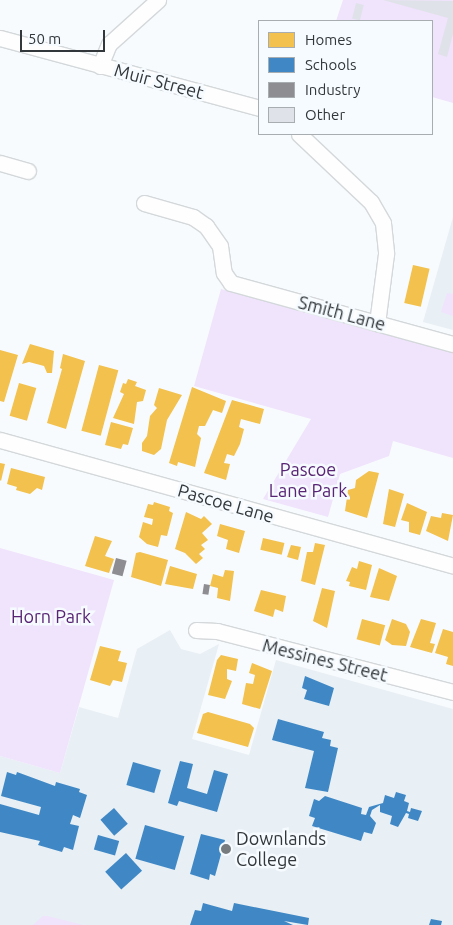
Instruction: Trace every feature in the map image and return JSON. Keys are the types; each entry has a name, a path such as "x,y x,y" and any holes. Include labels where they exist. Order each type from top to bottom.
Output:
{"street":[{"path":"100,66 109,44 158,0"},
{"name":"Muir Street","path":"0,38 258,108"},
{"path":"300,135 366,196 380,216 387,244 377,323"},
{"path":"0,163 28,171"},
{"name":"Smith Lane","path":"144,203 193,217 206,226 220,246 224,273 231,283 453,344"},
{"name":"Pascoe Lane","path":"0,440 453,566"},
{"name":"Messines Street","path":"196,630 217,631 453,692"}],"shaded area":[{"path":"453,217 453,330 423,322"},
{"name":"Downlands College","path":"170,630 181,649 200,654 219,644 192,739 249,755 276,660 453,709 453,925 0,925 0,756 60,773 79,707 118,718 137,649"}],"green space":[{"path":"343,0 453,0 453,103 433,97 433,20 336,20"},
{"name":"Pascoe Lane Park","path":"221,289 453,353 453,458 393,441 389,456 340,474 328,517 263,499 311,419 194,386"},
{"path":"447,293 453,294 453,316 441,312"},
{"name":"Horn Park","path":"0,548 114,580 60,773 0,756"},
{"path":"43,916 47,916 83,925 33,925"}],"building: Homes":[{"path":"413,265 430,269 421,307 404,303"},
{"path":"30,344 54,351 52,373 47,373 44,366 29,362 22,364"},
{"path":"0,350 18,355 4,402 0,401"},
{"path":"63,354 85,361 66,429 47,423 62,369 60,368"},
{"path":"99,365 118,370 101,436 81,431"},
{"path":"128,379 137,382 135,386 146,390 143,401 137,402 134,424 113,418 124,394 120,392 123,383 126,384"},
{"path":"19,383 36,388 27,421 10,416"},
{"path":"192,387 226,401 222,413 213,410 205,426 199,426 197,434 201,438 195,467 178,462 177,466 169,463"},
{"path":"159,388 182,395 167,420 161,449 154,455 142,451 142,443 147,436 150,416 157,408 154,405"},
{"path":"232,400 264,409 260,424 241,419 239,427 244,429 240,444 234,456 227,454 224,463 230,464 226,480 204,473"},
{"path":"111,422 133,428 128,445 123,444 121,449 105,445"},
{"path":"0,463 5,464 1,481 0,480"},
{"path":"11,468 45,477 42,490 37,488 30,494 16,490 17,487 7,484"},
{"path":"369,471 379,473 367,518 345,511 348,490 355,488 356,480"},
{"path":"389,489 404,494 395,527 383,524"},
{"path":"154,502 170,507 169,511 173,513 167,536 161,535 158,547 147,544 139,537 143,522 152,525 153,519 144,517 148,504 153,505"},
{"path":"407,503 427,512 420,535 409,532 409,522 401,520"},
{"path":"186,512 201,519 204,516 212,524 202,533 208,540 201,545 205,549 199,554 203,558 196,564 185,553 175,549"},
{"path":"442,513 453,515 448,541 426,531 431,516 441,518"},
{"path":"220,524 245,531 239,553 226,549 228,540 217,536"},
{"path":"95,536 112,541 105,556 114,559 109,573 85,566"},
{"path":"263,538 284,543 282,555 260,550"},
{"path":"315,543 325,545 315,585 301,581 307,552 313,552"},
{"path":"291,545 301,547 298,560 287,557"},
{"path":"140,552 168,560 161,586 131,577 136,553"},
{"path":"359,561 372,565 366,590 349,586 350,582 346,581 352,567 357,569"},
{"path":"170,566 197,574 193,589 165,584"},
{"path":"379,568 397,576 389,601 370,597"},
{"path":"225,570 234,571 230,601 217,598 218,588 210,586 213,574 223,577"},
{"path":"322,588 335,591 327,628 313,621"},
{"path":"261,590 286,596 283,612 275,609 273,617 254,611"},
{"path":"362,619 385,625 380,645 357,639"},
{"path":"392,619 406,624 410,632 406,646 392,645 385,640"},
{"path":"421,619 436,623 430,643 435,644 432,653 410,647"},
{"path":"443,629 453,632 453,666 446,664 448,657 435,653"},
{"path":"100,646 121,651 118,661 127,663 122,682 113,680 110,686 90,680"},
{"path":"221,655 238,659 236,671 227,669 227,679 232,681 225,699 208,695 217,660"},
{"path":"252,663 272,671 260,709 242,704 246,683 253,684 255,675 249,673"},
{"path":"208,712 250,724 254,728 248,747 197,733 203,714"}],"building: Schools":[{"path":"305,676 334,688 329,706 304,699 307,690 302,688"},
{"path":"278,719 324,732 322,738 331,740 330,746 338,748 328,792 305,788 314,751 272,740"},
{"path":"180,761 193,764 187,788 207,794 214,770 228,774 217,812 179,801 177,806 168,803"},
{"path":"133,762 161,770 154,793 126,785"},
{"path":"7,772 16,775 17,772 55,786 56,782 80,789 79,792 87,795 80,818 73,815 70,824 79,826 73,850 64,847 62,852 38,845 40,841 0,832 0,804 39,815 41,807 1,796"},
{"path":"396,792 406,795 404,801 409,803 407,811 410,812 411,808 422,811 418,821 408,818 409,814 406,813 398,827 390,824 392,816 380,812 380,805 372,810 370,816 376,823 372,834 364,832 361,841 312,826 315,818 309,816 314,799 319,801 325,796 362,808 361,814 366,815 369,807 383,803 385,795 394,798"},
{"path":"114,808 128,824 114,836 100,820"},
{"path":"145,825 184,836 175,870 135,859"},
{"path":"201,834 225,840 215,876 210,874 209,880 190,874"},
{"path":"98,835 119,841 115,855 94,849"},
{"path":"126,853 142,871 121,890 105,872"},
{"path":"203,903 232,911 234,903 309,918 308,925 284,921 293,925 190,925 195,910 201,911"},
{"path":"431,919 442,921 441,925 429,925"}],"building: Industry":[{"path":"116,558 127,561 122,576 112,573"},
{"path":"204,584 210,585 208,595 202,594"}],"building: Other":[{"path":"383,0 453,1 453,34 447,57 438,54 448,18"},
{"path":"356,3 364,5 360,20 352,19"}],"place":[{"name":"Downlands College","path":"226,849"}]}
